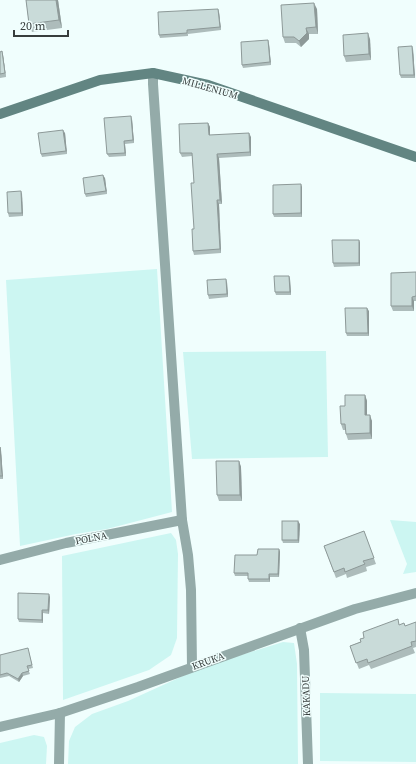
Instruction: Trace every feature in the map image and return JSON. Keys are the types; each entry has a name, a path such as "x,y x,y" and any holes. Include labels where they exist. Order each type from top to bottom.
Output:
{"street":[{"name":"MILLENIUM","path":"0,114 100,80 153,73 208,86 416,157"},
{"path":"153,73 182,520 188,555 191,590 192,667"},
{"name":"POLNA","path":"0,560 66,543 182,520"},
{"name":"KRUKA","path":"0,727 60,713 138,687 355,609 416,593"},
{"name":"KAKADU","path":"300,628 304,650 308,764"},
{"path":"59,764 60,713"}],"shaded area":[{"path":"157,269 172,512 107,529 20,546 6,280"},
{"path":"326,351 328,457 192,459 183,352"},
{"path":"390,520 416,522 416,572 403,574 407,564"},
{"path":"171,533 176,540 178,554 177,638 171,655 149,670 63,700 62,556"},
{"path":"283,642 294,643 297,664 298,764 68,764 69,741 75,727 92,714 128,701 212,664"},
{"path":"320,693 416,694 416,762 320,761"},
{"path":"34,735 44,737 47,746 46,764 0,764 0,743"}],"building":[{"path":"26,0 56,0 59,20 29,24"},
{"path":"314,3 316,27 306,28 307,33 299,41 294,37 283,37 281,5"},
{"path":"218,9 220,27 187,30 187,33 159,35 158,12"},
{"path":"368,33 369,54 344,56 343,35"},
{"path":"268,40 270,62 242,65 241,42"},
{"path":"412,46 414,75 400,75 398,47"},
{"path":"2,51 5,73 0,74 0,52"},
{"path":"131,116 133,140 124,141 125,153 107,154 104,118"},
{"path":"208,123 209,135 249,133 250,152 217,154 220,200 217,200 220,249 193,251 192,229 194,229 191,183 194,183 192,153 180,153 179,124"},
{"path":"63,130 66,151 41,154 38,133"},
{"path":"103,175 106,191 85,194 83,178"},
{"path":"301,184 301,213 273,214 273,185"},
{"path":"21,191 22,213 8,213 7,192"},
{"path":"332,240 359,240 359,263 333,263"},
{"path":"416,272 416,296 412,297 412,306 391,306 391,273"},
{"path":"274,276 289,276 290,292 275,292"},
{"path":"226,279 227,294 208,295 207,280"},
{"path":"345,308 367,308 368,333 346,333"},
{"path":"345,395 365,395 365,415 370,415 370,433 346,434 345,424 341,424 340,406 345,406"},
{"path":"0,447 2,476 0,476"},
{"path":"216,461 239,461 240,495 217,495"},
{"path":"282,521 298,521 298,540 282,540"},
{"path":"364,531 374,558 363,561 365,564 345,572 344,568 334,572 324,546"},
{"path":"258,549 279,549 278,574 269,574 269,579 248,579 248,573 234,573 235,555 257,555"},
{"path":"18,593 49,594 48,610 42,610 42,620 18,619"},
{"path":"398,619 399,625 404,623 405,626 416,622 416,641 411,642 412,646 368,663 367,659 356,663 350,646 361,642 360,639 364,638 363,632"},
{"path":"28,648 32,665 27,666 29,671 22,673 18,679 7,673 0,675 0,655"}]}
